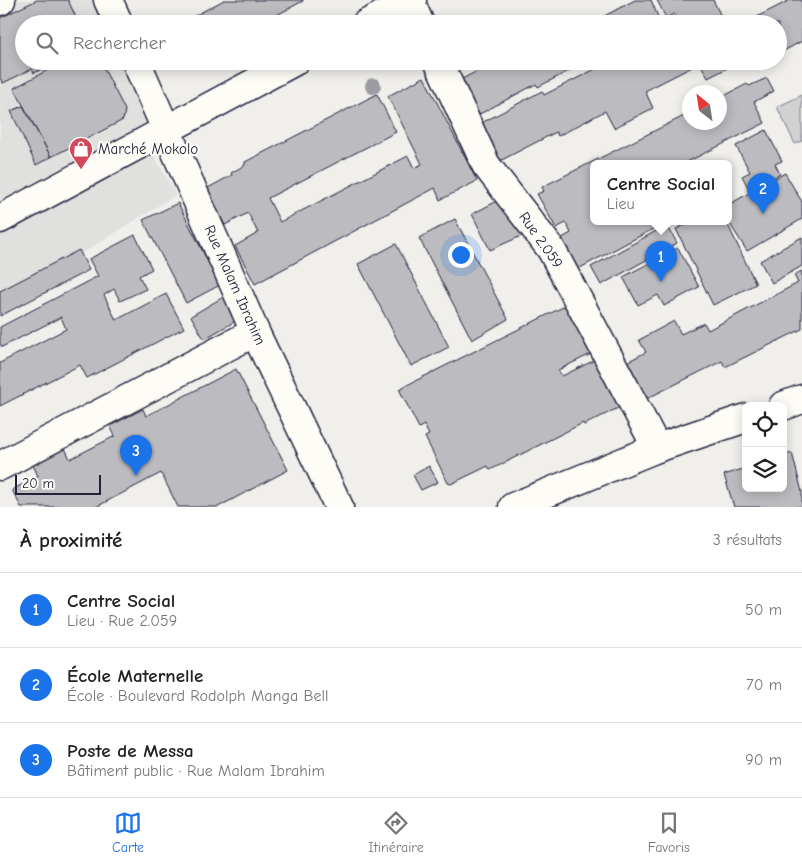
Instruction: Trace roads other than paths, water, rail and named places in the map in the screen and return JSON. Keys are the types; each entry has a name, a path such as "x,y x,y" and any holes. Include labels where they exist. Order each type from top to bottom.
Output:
{"street":[{"path":"108,0 115,15"},
{"path":"393,15 414,8"},
{"name":"Rue Malam Ibrahim","path":"140,70 255,332 339,507"},
{"path":"0,219 278,70"},
{"name":"Rue 2.059","path":"442,70 486,165 551,249 657,448"},
{"path":"0,466 255,332"},
{"path":"787,405 802,400"},
{"path":"513,507 657,448 742,419"}],"place":[{"name":"Marché Mokolo","path":"81,170"},
{"name":"École Maternelle","path":"763,214"},
{"name":"Centre Social","path":"661,282"},
{"name":"Poste de Messa","path":"136,476"}]}
